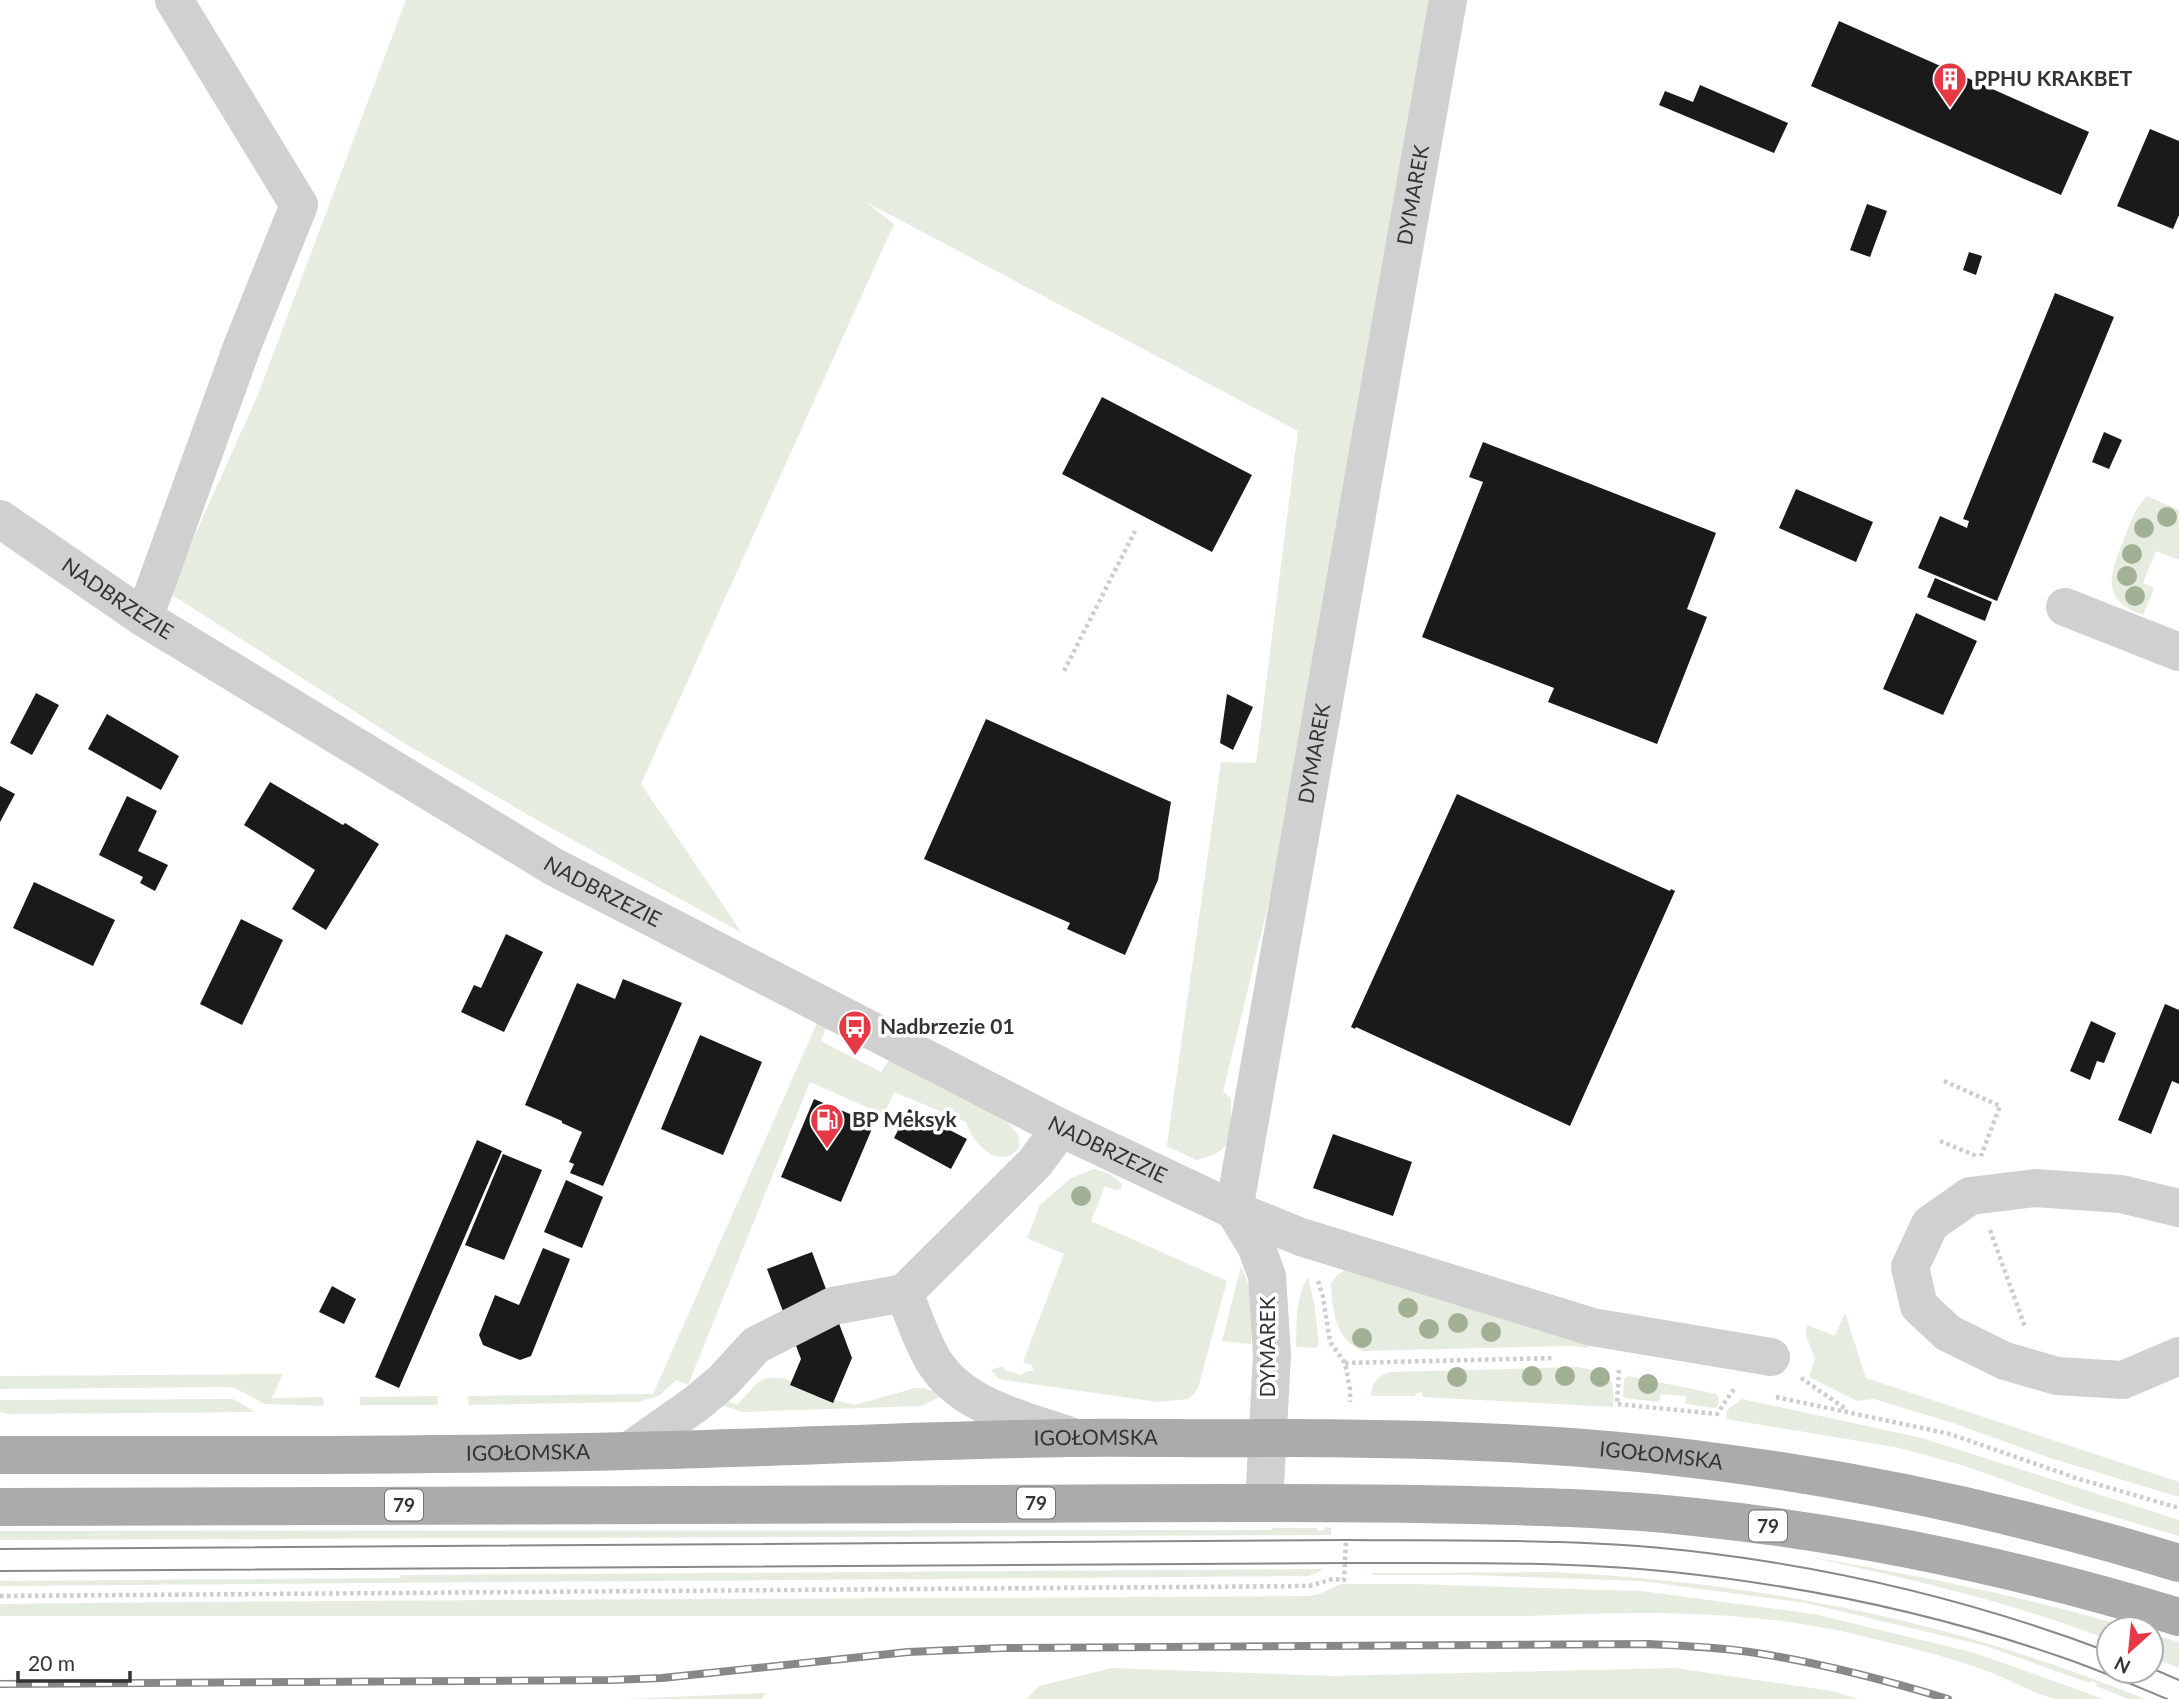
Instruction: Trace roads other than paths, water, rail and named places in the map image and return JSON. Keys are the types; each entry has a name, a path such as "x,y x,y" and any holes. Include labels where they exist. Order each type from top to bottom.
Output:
{"main road":[{"name":"IGOŁOMSKA","path":"0,1455 629,1451 1073,1437 1459,1441 1587,1448 1718,1462 1862,1485 1995,1512 2098,1538 2179,1563"},
{"name":"79","path":"0,1507 1264,1503 1541,1506 1695,1517 1798,1530 1962,1560 2179,1616"}],"street":[{"path":"144,618 243,344 299,205 174,0"},
{"name":"DYMAREK","path":"1264,1503 1272,1355 1267,1276 1256,1246 1234,1210 1447,0"},
{"name":"NADBRZEZIE","path":"0,519 144,618 554,867 1061,1128 1234,1210 1301,1237 1592,1327 1771,1357"},
{"path":"2065,607 2179,652"},
{"path":"629,1451 697,1404 723,1381 756,1345 833,1306 904,1293 1034,1164 1061,1128"},
{"path":"2179,1208 2121,1194 2035,1188 1970,1196 1930,1224 1910,1267 1919,1306 1948,1333 2005,1361 2057,1376 2123,1380 2179,1356"},
{"path":"904,1293 934,1362 956,1387 982,1403 1073,1437"}],"tram line":[{"path":"0,1549 1346,1540 1617,1545 1759,1560 1861,1579 2011,1618 2095,1647"},
{"path":"0,1571 1345,1563 1509,1563 1631,1568 1772,1585 1920,1615 2064,1658 2167,1699"},
{"path":"2165,1674 2179,1680"}],"railway":[{"path":"0,1684 611,1680 662,1678 908,1652 1002,1648 1649,1644 1729,1649 1780,1657 1853,1673 1948,1699"}],"place":[{"name":"PPHU KRAKBET","path":"1950,109"},
{"name":"Nadbrzezie 01","path":"855,1057"},
{"name":"BP Meksyk","path":"827,1150"}]}
